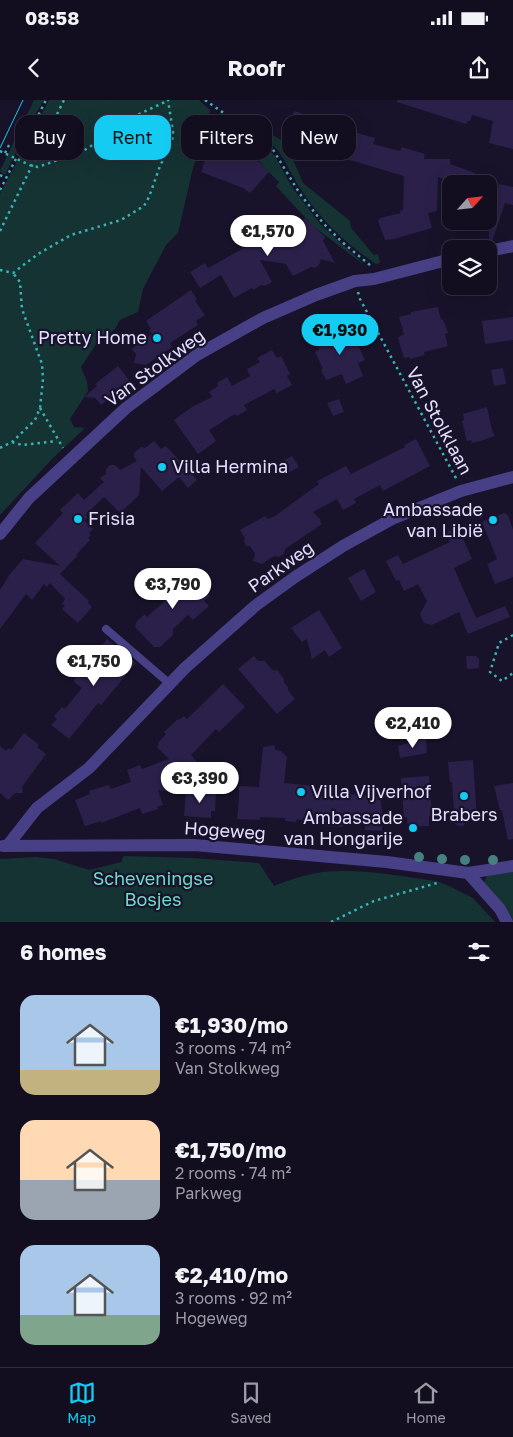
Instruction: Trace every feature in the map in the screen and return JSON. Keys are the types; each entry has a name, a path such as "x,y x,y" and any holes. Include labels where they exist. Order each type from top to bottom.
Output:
{"street":[{"path":"497,249 513,246"},
{"name":"Van Stolkweg","path":"0,534 30,498 126,408 197,355 263,318 316,295 355,281 374,279 442,261"},
{"name":"Parkweg","path":"4,846 37,808 89,768 185,668 255,606 295,577 343,546 392,519 461,491 513,477"},
{"name":"Hogeweg","path":"4,846 194,845 387,862 468,873 513,866"},
{"path":"468,873 500,909 508,922"}],"lane":[{"path":"106,629 170,684"}],"path":[{"path":"38,115 46,100"},
{"path":"0,231 64,100"},
{"path":"0,270 13,272 38,254 71,235 121,220 144,206 172,142 173,132 168,100 118,124 91,146 83,150 38,167 20,160"},
{"path":"205,100 262,138 272,148 305,201 331,231 370,265 374,279"},
{"path":"5,153 10,142"},
{"path":"0,151 15,158"},
{"path":"0,190 15,160"},
{"path":"0,175 6,178"},
{"path":"0,448 12,442 35,420 40,408 42,364 22,309 20,282 13,272"},
{"name":"Van Stolklaan","path":"355,281 360,299 461,491"},
{"path":"12,442 22,445 57,441 40,408"},
{"path":"513,635 499,643 490,672 502,681 513,673"},
{"path":"331,922 374,901 443,881"}],"green space":[{"path":"34,100 44,100 35,115 27,115"},
{"path":"49,100 199,100 210,110 209,115 181,115 181,160 196,160 178,233 166,245 143,289 138,312 120,320 115,329 98,341 81,367 87,382 88,391 70,419 74,427 85,428 53,458 0,515 0,194 18,160 84,160 84,115 41,115"},
{"path":"272,135 282,141 282,157 278,151 273,145"},
{"path":"15,140 15,154 5,175 0,171"},
{"path":"272,153 292,187 320,224 367,267 313,226 276,186 279,182 258,160 272,160"},
{"path":"284,160 293,160 303,183 350,221 351,228 374,255 378,254 380,263 376,264 334,230 300,188"},
{"name":"Scheveningse Bosjes","path":"124,856 192,858 259,863 274,886 310,874 337,871 380,873 436,881 473,898 495,922 0,922 0,859 35,857 54,859 89,870 122,862"},
{"path":"513,872 513,920 505,906 484,882 487,876"}],"building":[{"path":"397,100 513,100 513,149 489,143 493,121 472,115 470,121 466,124 397,102"},
{"path":"294,111 307,115 293,115"},
{"path":"356,133 375,138 373,144 400,151 402,147 425,154 424,159 450,159 450,164 475,173 474,175 442,175 442,178 438,177 437,211 428,213 432,228 385,240 378,221 380,218 401,213 400,211 403,210 404,176 350,160 356,160"},
{"path":"205,160 257,160 269,172 250,193 243,188 201,172"},
{"path":"499,184 513,187 513,205 505,203 498,224"},
{"path":"305,218 325,237 323,241 335,263 321,259 319,265 315,268 311,267 293,276 286,264 260,260 272,282 265,286 261,285 253,290 252,288 234,298 221,275 200,288 190,272 205,263 208,268 262,238 257,228 267,223 269,228 285,219 292,231"},
{"path":"489,230 496,230 493,240 489,240"},
{"path":"191,290 197,299 195,301 205,315 196,321 198,325 170,343 172,347 146,365 134,363 136,354 132,349 152,334 146,321"},
{"path":"438,307 441,320 443,319 448,333 445,334 448,346 424,352 425,355 410,359 410,357 404,358 398,338 404,334 399,317 411,314 411,312"},
{"path":"513,317 513,340 485,344 482,321"},
{"path":"340,329 342,332 351,330 365,360 358,363 363,376 346,384 342,374 326,380 315,352 319,350 317,339"},
{"path":"272,350 277,358 281,356 290,374 287,376 292,385 277,393 274,389 244,405 247,410 237,416 235,414 209,430 216,441 198,454 174,420 192,407 212,397 209,392 218,386 217,383 227,377 232,386 250,376 247,369 260,362 257,358"},
{"path":"118,366 129,380 116,390 118,392 101,405 95,398 84,397 97,386 95,384"},
{"path":"503,368 506,384 494,386 491,370"},
{"path":"339,399 344,412 333,416 327,403"},
{"path":"487,407 495,436 472,443 471,440 467,441 462,421 464,420 463,414"},
{"path":"416,439 430,466 383,491 380,485 354,499 356,503 343,510 337,499 313,512 321,520 322,524 285,549 284,554 279,557 274,556 262,564 253,561 255,554 250,546 246,546 245,538 240,530 265,516 268,519 275,516 319,484 317,481 346,466 351,474 405,447 404,445"},
{"path":"154,441 161,449 166,446 197,480 188,488 179,477 162,491 141,467 139,495 120,513 104,497 85,515 88,517 84,521 93,529 89,533 91,535 88,538 90,540 60,574 89,601 88,603 92,607 78,623 62,609 65,606 62,604 65,599 50,583 47,587 44,584 32,600 26,594 0,629 0,590 10,574 23,559 60,566 35,543 63,513 60,510 78,493 84,500 104,482 100,478 106,474 106,469 110,465 115,465 120,470 137,461 134,453 141,447 145,448"},
{"path":"292,456 299,467 288,473 281,462"},
{"path":"504,513 508,515 513,530 513,577 495,584 487,564 497,559 482,522"},
{"path":"458,527 472,559 454,568 476,618 505,606 510,617 468,634 459,612 432,625 424,623 420,614 427,601 418,584 404,591 399,580 396,581 386,561 398,555 403,564 450,542 445,533"},
{"path":"364,569 376,592 361,601 348,578"},
{"path":"189,572 210,596 204,601 209,606 193,620 188,615 173,629 173,635 160,647 154,647 135,627 136,622 145,614 147,617 165,601 158,593 166,586 168,588 178,578 180,580"},
{"path":"319,610 342,648 329,657 325,650 312,659 307,639 302,642 291,628"},
{"path":"107,639 136,663 101,705 98,703 69,739 51,725 57,719 54,716 62,707 65,709 82,688 73,681"},
{"path":"254,656 258,661 265,661 272,670 278,671 295,699 277,714 238,669"},
{"path":"466,656 476,656 479,659 479,668 467,669"},
{"path":"223,684 245,707 219,732 216,729 191,755 201,767 172,792 158,790 163,805 157,807 158,809 142,814 140,808 101,823 101,821 85,826 75,800 90,794 89,791 109,785 111,789 131,782 127,770 140,765 142,769 169,759 157,747 166,734 164,732 178,719 184,716 187,719"},
{"path":"24,733 39,745 37,747 46,754 22,787 23,793 15,793 8,800 0,793 0,746 6,751 9,748 11,750"},
{"path":"426,738 427,753 400,758 398,746"},
{"path":"275,745 275,750 281,751 287,757 284,783 315,786 314,795 337,797 337,795 345,794 380,796 383,818 382,831 365,830 365,824 347,823 342,827 323,826 323,824 297,819 296,822 285,821 285,818 260,817 260,820 237,819 239,786 259,787 263,747"},
{"name":"Brabers","path":"473,760 477,820 467,821 463,826 459,826 455,824 452,782 450,782 448,762"},
{"path":"219,773 231,774 230,791 218,790"},
{"path":"429,776 432,814 429,817 429,826 420,826 417,830 411,831 408,828 407,817 404,817 401,778"},
{"path":"513,783 513,839 508,840 502,810 500,810 494,786"},
{"path":"186,791 216,792 215,811 211,811 211,818 184,816"}],"tram line":[{"path":"0,148 23,100"}],"place":[{"name":"Pretty Home","path":"157,338"},
{"name":"Villa Hermina","path":"162,467"},
{"name":"Frisia","path":"78,519"},
{"name":"Ambassade van Libië","path":"493,520"},
{"name":"Villa Vijverhof","path":"301,792"},
{"name":"Brabers","path":"464,796"},
{"name":"Ambassade van Hongarije","path":"413,828"}]}
